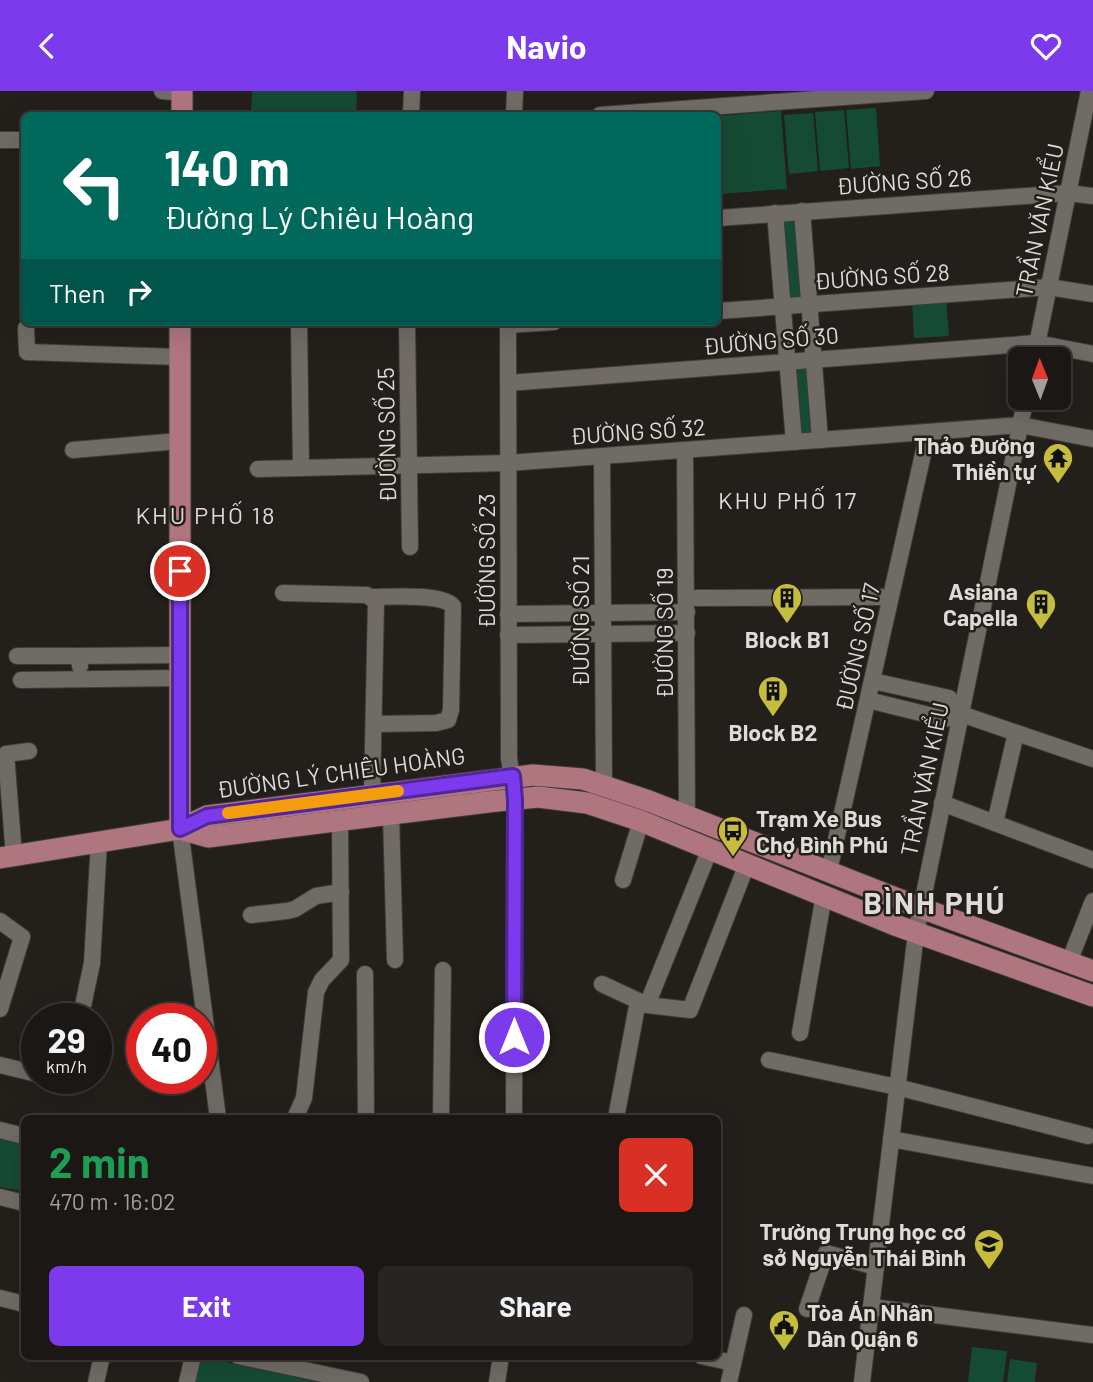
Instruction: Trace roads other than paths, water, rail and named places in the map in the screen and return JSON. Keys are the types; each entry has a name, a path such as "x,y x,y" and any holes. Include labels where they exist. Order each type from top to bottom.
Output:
{"main road":[{"path":"175,92 181,112"},
{"path":"7,857 180,829 180,326"},
{"name":"ĐƯỜNG LÝ CHIÊU HOÀNG","path":"180,829 207,816 513,776 564,776 604,785 687,815 921,908 1093,971"},
{"name":"ĐƯỜNG LÝ CHIÊU HOÀNG","path":"180,829 208,837 538,797 587,803 641,821 916,933 1093,996"}],"street":[{"path":"513,112 515,91"},
{"path":"641,112 926,91"},
{"name":"TRẦN VĂN KIỂU","path":"1037,347 1089,91"},
{"path":"407,92 410,112"},
{"path":"0,140 21,140"},
{"name":"ĐƯỜNG SỐ 26","path":"721,218 1068,193 1093,196"},
{"path":"802,211 820,440"},
{"path":"775,213 794,442"},
{"path":"1049,288 1093,294"},
{"name":"ĐƯỜNG SỐ 28","path":"721,311 1049,288"},
{"path":"299,326 301,467"},
{"name":"ĐƯỜNG SỐ 25","path":"407,326 410,547"},
{"name":"ĐƯỜNG SỐ 23","path":"508,326 509,758 515,800"},
{"path":"26,328 27,352 179,356"},
{"name":"ĐƯỜNG SỐ 30","path":"508,383 814,359 1008,352"},
{"path":"1071,353 1093,354"},
{"name":"TRẦN VĂN KIỂU","path":"862,1382 916,933 1023,410"},
{"path":"1020,425 1093,439"},
{"name":"ĐƯỜNG SỐ 32","path":"258,470 508,464 1020,425"},
{"name":"ĐƯỜNG SỐ 17","path":"829,871 928,432"},
{"path":"73,450 179,441"},
{"name":"ĐƯỜNG SỐ 19","path":"685,450 691,605 687,633 687,815"},
{"name":"ĐƯỜNG SỐ 21","path":"602,457 604,785"},
{"path":"283,593 423,597 447,601 453,606 451,710 448,720 436,723 374,724"},
{"path":"372,794 376,601 373,597"},
{"path":"508,614 603,613 691,605 883,597"},
{"path":"508,635 687,633"},
{"path":"17,656 178,655"},
{"path":"79,656 80,679"},
{"path":"21,680 179,678"},
{"path":"873,681 949,698 961,714 1093,759"},
{"path":"868,700 945,719 961,714"},
{"path":"995,823 1016,733"},
{"path":"7,857 6,754 29,751"},
{"path":"514,1115 515,800"},
{"path":"942,803 1093,860"},
{"path":"391,814 396,960"},
{"path":"296,1115 304,1098 316,992 322,980 341,960 340,820"},
{"path":"623,880 641,821"},
{"path":"180,829 218,1115"},
{"path":"84,1003 92,963 99,842"},
{"path":"617,1115 643,1003 710,849"},
{"path":"602,984 643,1003 690,1010 747,864"},
{"path":"251,915 287,911 316,896 341,892"},
{"path":"800,1033 824,895"},
{"path":"1069,962 1093,901"},
{"path":"0,921 22,937 0,1009"},
{"path":"441,1115 443,970"},
{"path":"365,974 366,1115"},
{"path":"769,1060 897,1087 1088,1136"},
{"path":"0,1065 21,1070"},
{"path":"0,1130 21,1135"},
{"path":"891,1139 1093,1176"},
{"path":"0,1196 21,1202"},
{"path":"807,1309 826,1252 876,1267"},
{"path":"0,1297 21,1303"},
{"path":"871,1307 1093,1335"},
{"path":"729,1382 744,1315"},
{"path":"96,1382 101,1360"},
{"path":"187,1382 192,1360"},
{"path":"257,1360 361,1382"},
{"path":"497,1382 500,1360"},
{"path":"719,1360 733,1363"}],"place":[{"name":"Thảo Đường Thiền tự","path":"1058,485"},
{"name":"Block B1","path":"787,625"},
{"name":"Asiana Capella","path":"1041,631"},
{"name":"Block B2","path":"773,718"},
{"name":"Trạm Xe Bus Chợ Bình Phú","path":"733,858"},
{"name":"Trường Trung học cơ sở Nguyễn Thái Bình","path":"989,1271"},
{"name":"Tòa Án Nhân Dân Quận 6","path":"784,1352"}],"district":[{"name":"KHU PHỐ 17","path":"788,499"},
{"name":"KHU PHỐ 18","path":"206,514"},
{"name":"BÌNH PHÚ","path":"935,902"}]}
